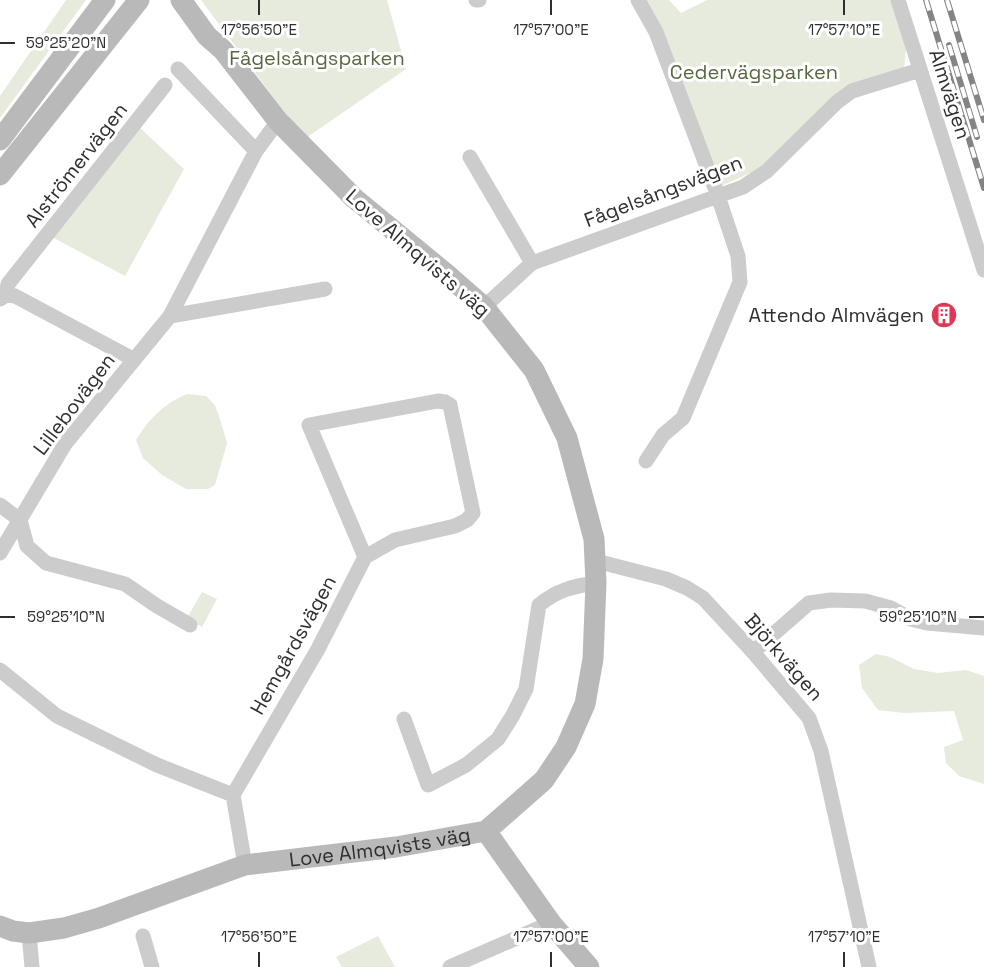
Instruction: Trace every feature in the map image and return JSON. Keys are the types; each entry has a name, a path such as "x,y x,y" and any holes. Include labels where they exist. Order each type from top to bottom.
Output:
{"street":[{"path":"0,140 105,0"},
{"path":"0,176 139,0"},
{"name":"Love Almqvists väg","path":"0,926 13,931 29,933 64,928 99,918 245,865 396,847 486,831 544,780 566,747 585,704 593,659 596,583 594,539 567,438 534,370 484,307 354,198 278,121 223,50 207,36 182,0"},
{"name":"Love Almqvists väg","path":"195,0 214,28 223,50"},
{"path":"638,0 656,32 718,196 738,256 740,282 683,418 663,435 646,461"},
{"name":"Almvägen","path":"898,0 984,270"},
{"path":"178,69 256,152"},
{"name":"Fågelsångsvägen","path":"484,307 532,263 743,187 767,171 837,102 852,91 920,70"},
{"name":"Alströmervägen","path":"3,297 8,284 165,85"},
{"name":"Lillebovägen","path":"0,553 64,444 170,316 256,152 278,121"},
{"path":"470,157 532,263"},
{"path":"170,316 325,290"},
{"path":"3,297 15,296 133,360"},
{"path":"445,402 450,405 473,513 467,520 455,526 395,540 365,556 309,424 445,402"},
{"path":"0,505 20,520 27,546 46,563 125,584 190,625"},
{"name":"Hemgårdsvägen","path":"233,795 318,649 365,556"},
{"name":"Björkvägen","path":"596,561 666,579 703,598 809,718 821,751 869,967"},
{"path":"404,719 428,785 466,765 498,739 526,689 539,605 551,595 572,587 596,583"},
{"path":"753,652 809,603 831,600 865,601 891,608 911,619 927,623 984,628"},
{"path":"0,670 57,716 157,765 233,795 245,865"},
{"path":"486,831 551,923 589,967"},
{"path":"450,967 551,923"},
{"path":"29,933 32,967"},
{"path":"143,936 152,967"}],"green space":[{"path":"66,0 86,0 0,118 0,96"},
{"name":"Fågelsångsparken","path":"201,0 387,0 406,69 306,138"},
{"name":"Cedervägsparken","path":"643,0 669,0 681,13 707,0 892,0 906,49 904,69 852,84 757,170 721,186"},
{"path":"138,126 184,169 125,276 52,237"},
{"path":"187,394 206,396 215,405 227,443 215,485 208,489 186,489 162,475 143,458 136,440 157,413 171,402"},
{"path":"202,592 217,599 202,627 187,618"},
{"path":"876,654 890,657 914,669 938,673 966,670 984,676 984,784 959,776 946,763 944,747 963,740 954,711 904,713 878,710 862,688 859,665"},
{"path":"378,936 395,967 342,967 336,957"}],"railway":[{"path":"926,0 984,188"},
{"path":"947,0 984,120"},
{"path":"949,45 977,137"}],"place":[{"name":"Attendo Almvägen","path":"944,315"}]}
